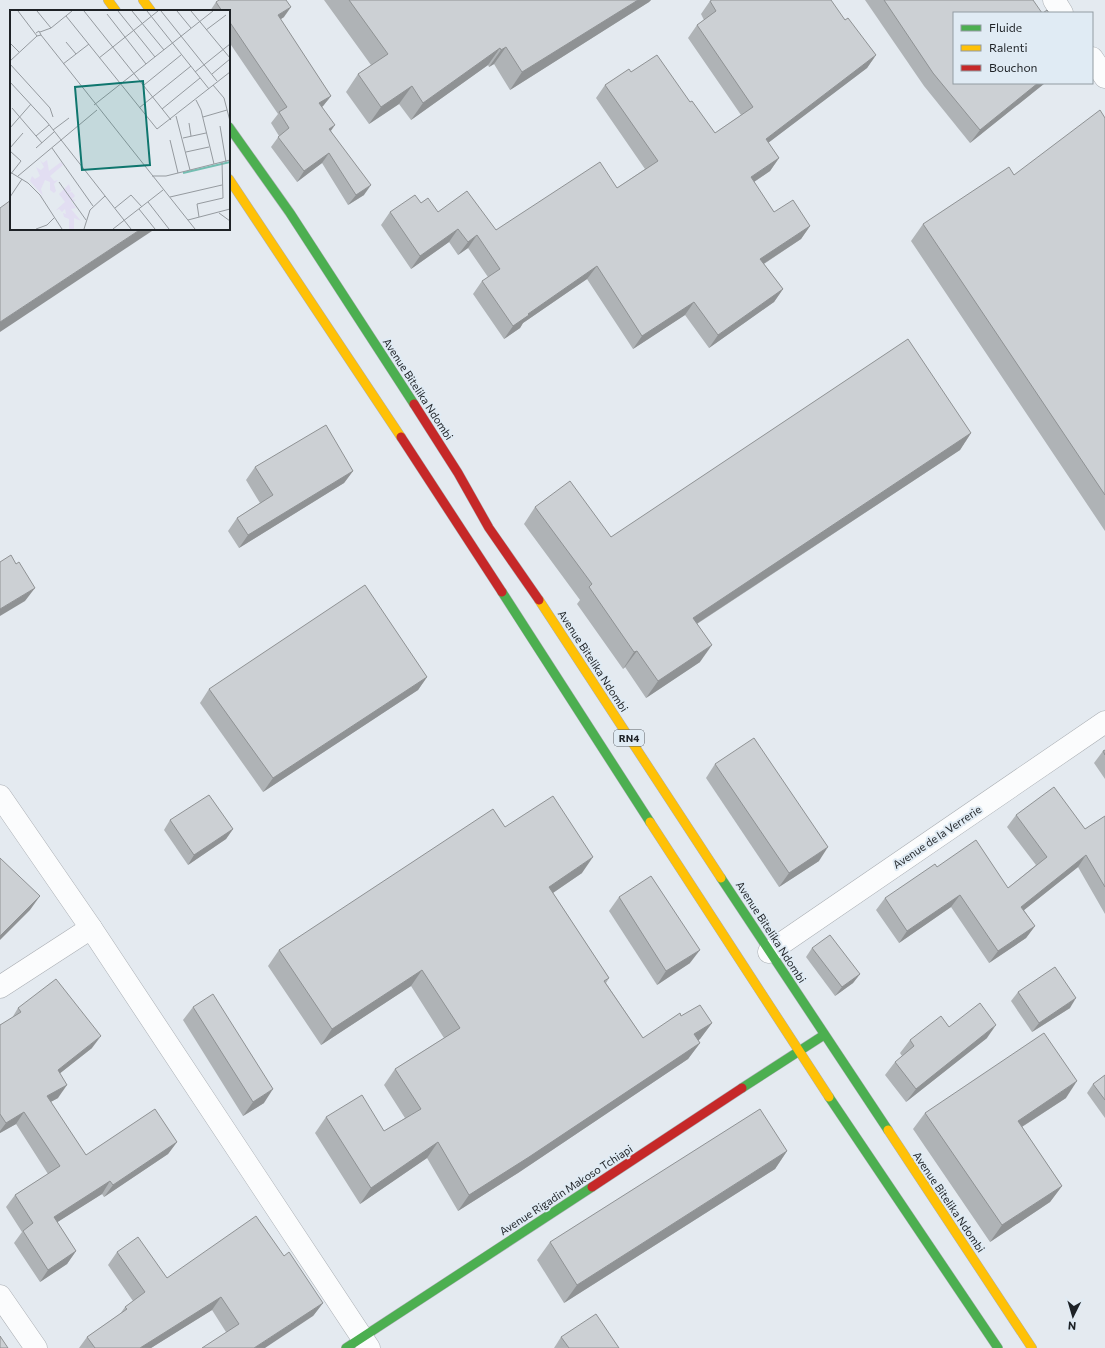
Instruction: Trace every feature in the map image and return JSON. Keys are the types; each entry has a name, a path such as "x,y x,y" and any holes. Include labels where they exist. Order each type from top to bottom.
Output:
{"main road":[{"path":"108,0 115,10"},
{"path":"143,0 150,10"},
{"name":"Avenue Bitelika Ndombi","path":"230,127 294,220 458,473 489,528 562,634 769,952 1032,1348"},
{"name":"RN4","path":"230,181 436,490 536,649 799,1053 998,1348"},
{"name":"Avenue Rigadin Makoso Tchiapi","path":"359,1344 824,1035"}],"street":[{"path":"1054,0 1061,12"},
{"path":"1093,59 1105,77"},
{"name":"Avenue de la Verrerie","path":"769,952 1105,722"},
{"path":"0,796 91,928 359,1344"},
{"path":"0,987 91,928"},
{"path":"0,1296 36,1348"}],"building":[{"path":"219,0 286,0 291,7 278,15 331,96 319,103 335,125 329,129 371,185 356,195 329,153 304,171 278,137 289,128 279,112 287,107 230,22 230,10 221,10 216,2"},
{"path":"349,0 638,0 522,72 506,47 501,50 500,48 423,103 412,86 381,107 358,74 388,54"},
{"path":"831,0 845,20 848,18 876,55 766,139 779,158 751,177 774,212 793,200 810,226 760,259 783,289 718,335 694,302 642,336 597,266 513,326 482,281 500,269 477,235 468,242 458,229 420,256 390,212 415,195 421,203 428,198 438,212 467,191 496,230 600,162 617,188 658,161 605,85 629,69 631,72 657,55 690,102 692,101 715,133 753,107 697,25 716,11 710,1"},
{"path":"884,0 1033,0 1041,12 953,12 953,84 1037,84 980,130 933,73"},
{"path":"1100,110 1105,118 1105,495 923,224 1009,167 1014,175"},
{"path":"10,201 10,230 139,230 0,322 0,208"},
{"path":"908,339 971,433 693,618 712,645 658,681 637,651 634,652 589,587 592,584 535,507 570,481 611,537"},
{"path":"326,425 353,471 248,535 237,518 273,495 255,467"},
{"path":"11,555 16,564 19,562 35,588 0,609 0,562"},
{"path":"365,585 427,677 273,778 209,689"},
{"path":"754,738 828,847 789,873 715,764"},
{"path":"1054,787 1085,829 1105,816 1105,887 1086,855 1021,907 1035,926 998,951 960,895 907,931 885,898 935,864 937,867 976,840 1008,888 1047,857 1016,815"},
{"path":"209,795 233,829 194,855 170,820"},
{"path":"553,796 593,857 549,887 609,978 604,981 643,1038 680,1013 681,1016 700,1005 712,1023 694,1034 700,1043 529,1157 469,1195 438,1142 371,1188 326,1117 362,1095 384,1131 421,1109 395,1069 460,1028 422,970 332,1029 279,950 493,809 505,827"},
{"path":"0,858 40,896 0,936"},
{"path":"651,876 700,950 666,971 619,897"},
{"path":"830,935 860,974 842,987 812,948"},
{"path":"1055,967 1076,998 1039,1023 1018,992"},
{"path":"56,979 101,1036 58,1070 67,1085 47,1096 86,1155 155,1109 177,1142 113,1185 110,1181 54,1217 76,1251 48,1270 23,1231 33,1223 15,1195 60,1166 24,1112 6,1123 0,1114 0,1025 21,1012 18,1008"},
{"path":"213,994 273,1089 253,1102 193,1007"},
{"path":"980,1003 996,1025 916,1089 895,1062 914,1046 910,1040 941,1016 949,1027"},
{"path":"1044,1033 1077,1081 1018,1121 1062,1186 1002,1225 925,1113"},
{"path":"1105,1075 1105,1100 1093,1084"},
{"path":"760,1109 787,1151 577,1285 550,1242"},
{"path":"256,1216 284,1256 289,1252 323,1303 254,1348 202,1348 239,1324 221,1297 140,1348 95,1348 87,1337 127,1309 125,1307 145,1292 117,1252 138,1237 167,1278"},
{"path":"596,1314 619,1348 569,1348 561,1337"},
{"path":"0,1336 8,1348 0,1348"}],"traffic: fast":[{"path":"230,128 290,213 414,404"},
{"path":"502,592 650,822"},
{"path":"721,878 888,1130"},
{"path":"742,1088 824,1035"},
{"path":"829,1097 998,1348"},
{"path":"346,1348 592,1187"}],"traffic: slow":[{"path":"108,0 115,10"},
{"path":"143,0 150,10"},
{"path":"230,180 401,437"},
{"path":"539,600 721,878"},
{"path":"650,822 829,1097"},
{"path":"888,1130 1032,1348"}],"traffic: jam":[{"path":"414,404 458,473 489,528 539,600"},
{"path":"401,437 502,592"},
{"path":"592,1187 742,1088"}]}
